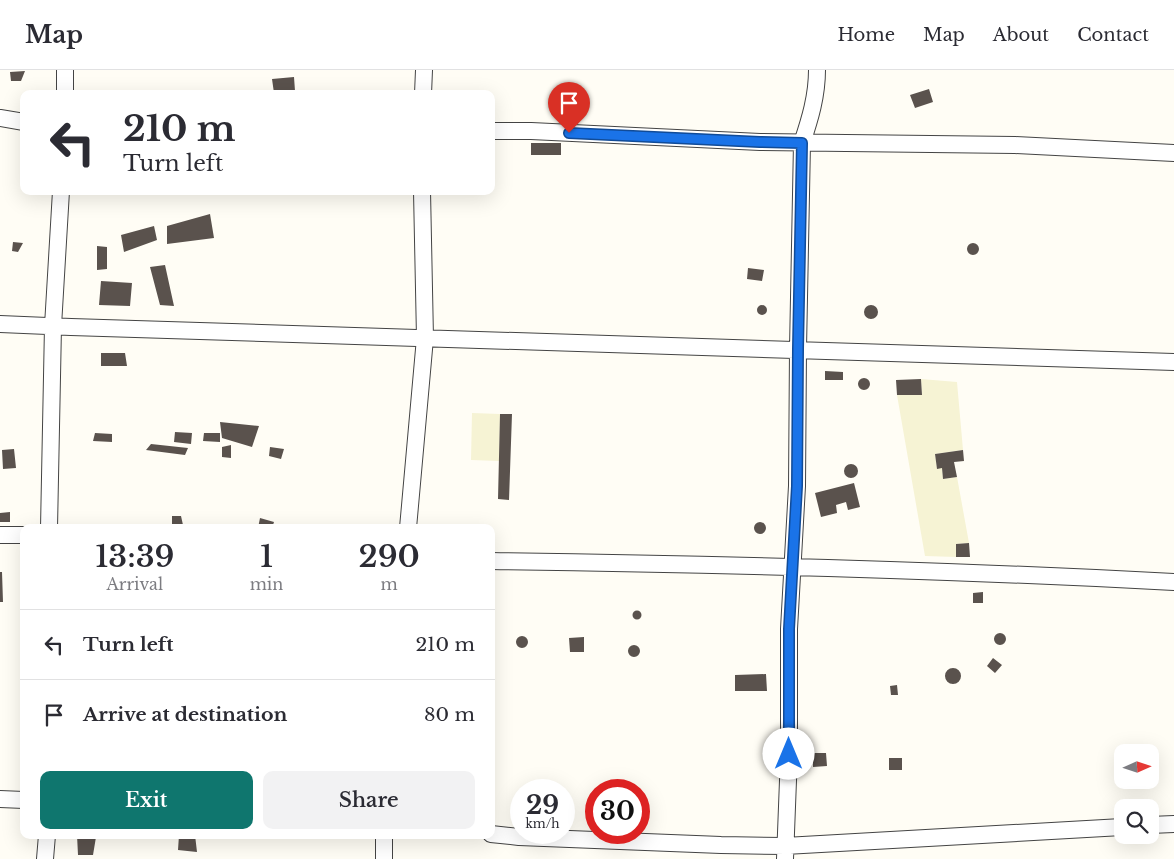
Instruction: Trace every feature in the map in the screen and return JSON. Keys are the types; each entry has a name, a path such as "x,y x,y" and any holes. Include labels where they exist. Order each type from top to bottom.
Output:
{"street":[{"path":"65,70 65,90"},
{"path":"423,90 424,70"},
{"path":"785,852 789,754 789,629 797,486 802,143 812,112 817,83 817,70"},
{"path":"0,118 20,121"},
{"path":"495,131 760,142 1015,145 1174,153"},
{"path":"49,524 52,326 61,195"},
{"path":"408,524 425,338 422,195"},
{"path":"0,324 1174,362"},
{"path":"0,535 20,535"},
{"path":"495,561 1037,575 1174,582"},
{"path":"0,799 20,800"},
{"path":"1159,825 1174,824"},
{"path":"495,834 711,845 785,852 1114,828"},
{"path":"46,859 47,839"},
{"path":"384,839 384,859"}],"shaded area":[{"path":"921,379 957,382 963,450 935,454 937,468 942,468 943,479 957,477 969,543 956,544 956,557 925,556 897,395 922,395"},
{"path":"472,413 500,414 499,461 471,460"}],"building":[{"path":"25,71 21,81 11,81 10,72"},
{"path":"294,77 295,90 274,90 272,79"},
{"path":"929,89 933,102 915,108 910,95"},
{"path":"531,143 561,143 561,155 531,155"},
{"path":"210,214 214,238 167,244 167,226"},
{"path":"154,226 157,240 124,252 121,235"},
{"path":"13,242 23,243 18,252 12,251"},
{"path":"973,243 979,249 973,255 967,249"},
{"path":"97,246 107,247 107,269 97,270"},
{"path":"165,265 174,306 160,305 150,267"},
{"path":"748,268 764,270 762,281 747,279"},
{"path":"101,281 132,283 130,306 99,305"},
{"path":"760,305 764,305 767,310 766,314 760,315 757,312 757,308"},
{"path":"871,305 876,307 878,312 876,317 871,319 866,317 864,312 866,307"},
{"path":"101,353 125,353 127,366 101,366"},
{"path":"825,371 843,372 843,380 825,380"},
{"path":"862,378 866,378 870,384 866,390 862,390 858,386 858,382"},
{"path":"921,379 922,395 897,395 896,380"},
{"path":"500,414 512,414 509,500 498,499"},
{"path":"220,422 259,426 252,447 222,438"},
{"path":"175,432 192,433 191,444 174,442"},
{"path":"95,433 112,434 112,442 93,441"},
{"path":"204,433 220,433 220,442 203,441"},
{"path":"151,444 188,448 185,455 146,450"},
{"path":"231,445 231,458 222,457 222,447"},
{"path":"270,447 284,449 281,459 269,456"},
{"path":"14,449 16,468 3,469 2,450"},
{"path":"963,450 964,461 954,462 957,477 943,479 942,468 937,469 935,454"},
{"path":"848,464 854,464 858,471 854,478 848,478 844,474 844,468"},
{"path":"854,483 860,507 848,510 846,502 836,505 837,513 821,517 815,493"},
{"path":"10,512 10,522 0,522 0,513"},
{"path":"172,516 181,516 183,524 172,524"},
{"path":"260,518 274,522 273,524 259,524"},
{"path":"758,522 762,522 766,528 762,534 758,534 754,530 754,526"},
{"path":"969,543 970,557 956,557 956,544"},
{"path":"0,572 2,572 3,602 0,602"},
{"path":"983,592 983,603 973,603 973,593"},
{"path":"637,610 642,615 637,620 632,615"},
{"path":"998,633 1002,633 1006,639 1002,645 998,645 994,641 994,637"},
{"path":"520,636 524,636 528,642 524,648 520,648 516,644 516,640"},
{"path":"584,637 584,652 570,652 569,638"},
{"path":"632,645 636,645 640,651 636,657 632,657 628,653 628,649"},
{"path":"993,658 1002,665 995,673 987,666"},
{"path":"953,668 959,670 961,676 959,682 953,684 947,682 945,676 947,670"},
{"path":"766,674 767,691 735,691 735,675"},
{"path":"897,685 898,695 891,695 890,686"},
{"path":"813,753 826,753 827,766 813,767"},
{"path":"889,758 902,758 902,770 889,770"},
{"path":"77,839 96,839 93,855 78,855"},
{"path":"179,839 195,839 197,852 178,850"}],"route":[{"path":"569,133 802,143 797,486 789,629 789,754"}]}
